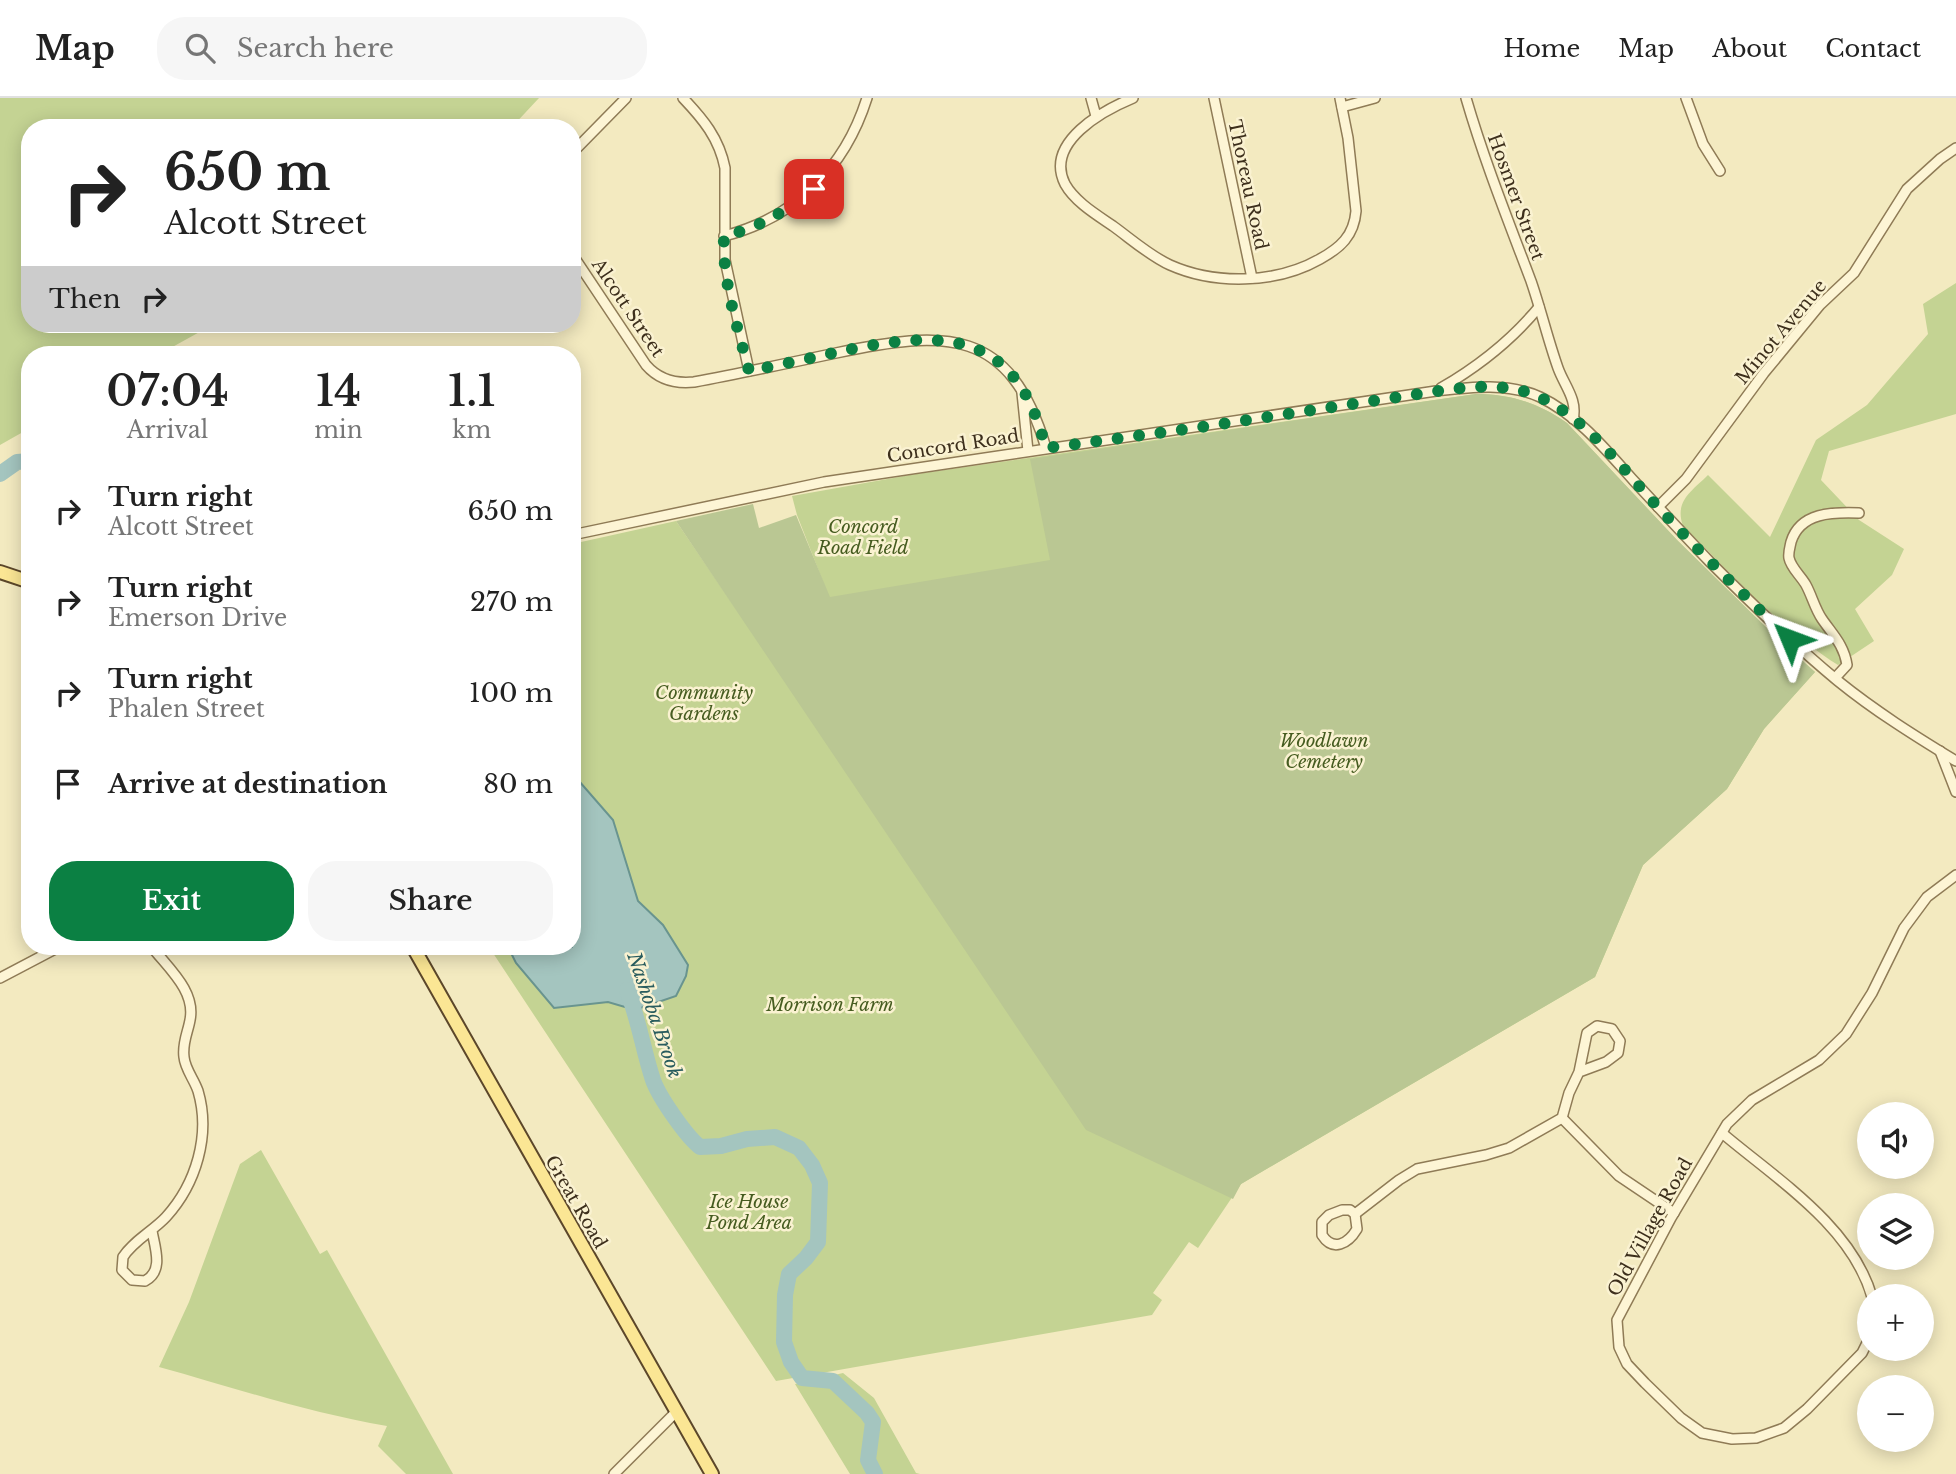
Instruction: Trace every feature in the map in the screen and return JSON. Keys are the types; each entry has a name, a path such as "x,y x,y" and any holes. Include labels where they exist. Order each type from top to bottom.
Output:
{"main road":[{"path":"0,572 21,579"},
{"name":"Great Road","path":"417,955 712,1474"}],"street":[{"path":"581,143 626,98"},
{"path":"683,98 706,124 722,153 725,168 725,260 729,290 749,371"},
{"path":"724,236 750,230 781,214 814,189 841,153 867,98"},
{"path":"1091,98 1096,116"},
{"path":"1133,98 1096,116 1077,132 1063,157 1062,172 1066,184 1079,200 1167,264 1202,276 1225,278 1252,278 1281,273 1314,263 1339,248 1355,223 1354,178 1341,103 1375,98"},
{"name":"Thoreau Road","path":"1214,98 1252,278"},
{"name":"Hosmer Street","path":"1466,98 1480,147 1539,307 1559,371 1574,406 1573,419"},
{"path":"1686,98 1703,144 1720,171"},
{"name":"Minot Avenue","path":"1658,507 1686,479 1764,373 1820,305 1854,273 1907,189 1956,148"},
{"name":"Alcott Street","path":"581,268 633,347 653,372 668,380 686,383 887,343 938,340 981,352 1004,367 1019,385 1036,415 1046,448"},
{"path":"1436,391 1488,358 1517,334 1539,307"},
{"path":"1019,385 1025,409 1028,450"},
{"name":"Concord Road","path":"581,533 824,482 1028,450 1195,428 1436,391 1486,386 1522,390 1542,398 1573,419 1790,639 1835,678 1901,727 1956,761"},
{"path":"1835,678 1847,666 1843,648 1818,613 1807,587 1793,568 1789,548 1796,531 1812,517 1838,512 1859,513"},
{"path":"1940,751 1956,792"},
{"name":"Old Village Road","path":"1857,1358 1807,1409 1784,1428 1756,1438 1732,1439 1702,1433 1681,1418 1636,1374 1619,1347 1617,1320 1674,1213 1727,1124 1752,1100 1819,1060 1846,1034 1872,993 1904,928 1927,897 1956,876"},
{"path":"0,978 44,955"},
{"path":"152,1231 157,1262 155,1272 145,1281 132,1280 122,1270 123,1257 172,1210 192,1177 199,1156 202,1130 198,1092 183,1055 191,1017 191,1003 186,990 158,955"},
{"path":"1355,1214 1406,1174 1417,1169 1509,1148 1562,1118 1569,1093 1579,1072 1587,1034 1597,1026 1612,1029 1620,1041 1618,1054 1606,1062 1579,1072"},
{"path":"1562,1118 1619,1176 1674,1213"},
{"path":"1722,1133 1812,1208 1835,1231 1859,1264 1867,1284"},
{"path":"1342,1210 1350,1210 1355,1214 1357,1230 1346,1242 1334,1245 1324,1239 1321,1227 1324,1218 1342,1210"},
{"path":"614,1474 676,1412"}],"green space":[{"path":"0,98 539,98 519,119 21,119 21,333 198,333 174,346 21,346 21,433 0,445"},
{"path":"1956,283 1956,414 1829,451 1821,480 1859,520 1904,549 1892,575 1855,609 1874,641 1838,665 1776,617 1683,526 1683,503 1708,475 1770,537 1816,440 1867,405 1928,334 1923,304"},
{"name":"Woodlawn Cemetery","path":"1476,394 1524,401 1567,423 1678,541 1815,672 1764,729 1727,789 1643,865 1595,977 1241,1184 1198,1248 1189,1242 1153,1293 1162,1300 1152,1315 776,1381 494,955 512,955 554,1008 608,1002 635,1010 676,996 686,976 663,925 638,901 613,820 581,783 581,542 676,521 738,612 829,597 792,496 910,475"},
{"name":"Woodlawn Cemetery","path":"1476,394 1524,401 1567,423 1678,541 1815,672 1764,729 1727,789 1643,865 1595,977 1241,1184 1233,1199 1086,1130 676,521 753,504 759,528 796,515 830,597 1050,560 1030,459"},
{"path":"261,1150 320,1254 327,1250 453,1474 406,1474 378,1446 387,1426 301,1407 159,1367 189,1302 240,1164"},
{"path":"843,1373 874,1398 916,1473 920,1474 850,1474 795,1384"}],"water":[{"path":"581,783 613,820 638,901 663,925 688,965 686,976 676,996 635,1010 608,1002 554,1008 512,955 581,955"}],"waterway":[{"name":"Nashoba Brook","path":"0,474 21,462"},
{"name":"Nashoba Brook","path":"627,990 656,1087 694,1142 700,1147 721,1146 747,1139 775,1137 799,1148 812,1165 820,1183 818,1242 789,1274 785,1295 784,1342 791,1362 802,1378 833,1381 867,1413 873,1422 868,1460 875,1474"}],"route":[{"path":"814,189 781,214 750,230 724,236 729,290 749,371 896,341 926,339 960,344 993,359 1016,380 1033,407 1046,448 1452,389 1486,386 1522,390 1542,398 1590,433 1711,562 1790,639"}],"park label":[{"name":"Concord Road Field","path":"863,537"},
{"name":"Community Gardens","path":"704,703"},
{"name":"Morrison Farm","path":"830,1005"},
{"name":"Ice House Pond Area","path":"749,1212"}]}
